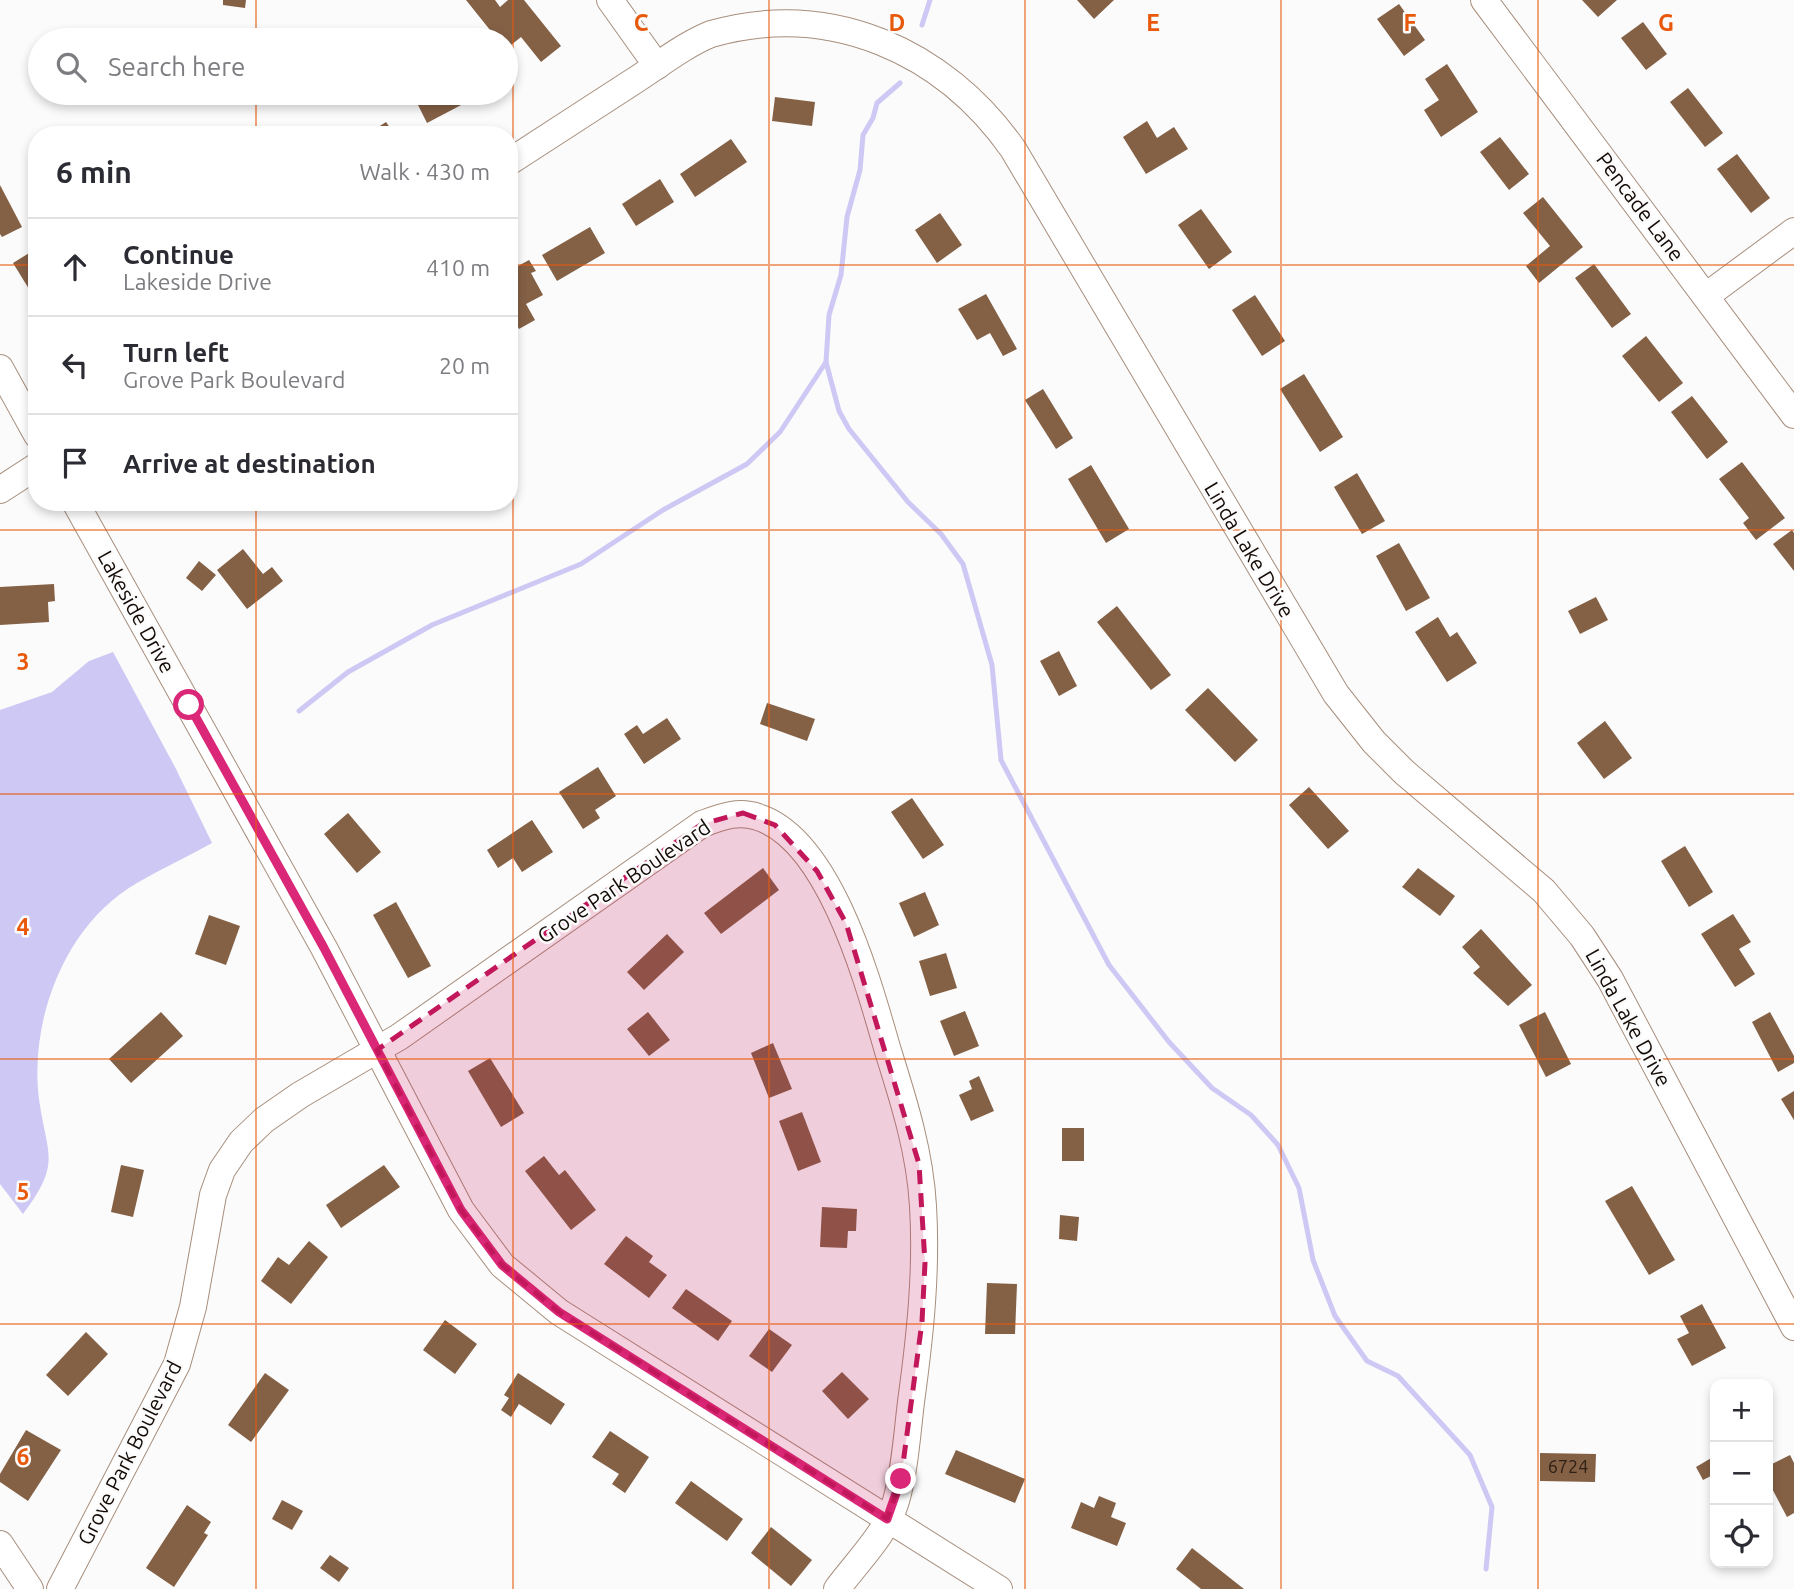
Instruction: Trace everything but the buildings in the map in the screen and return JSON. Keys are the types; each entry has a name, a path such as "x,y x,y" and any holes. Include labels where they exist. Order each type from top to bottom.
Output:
{"street":[{"path":"610,0 657,66"},
{"name":"Pencade Lane","path":"1484,0 1794,415"},
{"name":"Linda Lake Drive","path":"518,156 693,43 738,24 771,18 816,19 885,39 951,78 979,104 1013,149 1336,694 1374,742 1404,772 1544,891 1582,936 1610,979 1794,1327"},
{"path":"1706,296 1794,230"},
{"path":"0,368 28,419"},
{"path":"0,490 28,472"},
{"name":"Lakeside Drive","path":"80,511 284,875 461,1210 502,1265 559,1312 999,1589"},
{"name":"Grove Park Boulevard","path":"60,1589 177,1364 193,1307 213,1195 228,1159 264,1120 300,1094 377,1050 473,987 702,824 723,816 743,813 775,825 817,871 846,923 900,1086 919,1164 925,1263 922,1321 901,1479 887,1519 837,1589"},
{"path":"0,1544 30,1589"}],"highlighted area":[{"path":"743,813 775,825 817,871 846,923 919,1164 925,1263 922,1322 901,1479 887,1519 559,1312 502,1265 461,1210 377,1050 702,824"}],"shaded area":[{"path":"113,652 175,767 212,843 137,883 112,901 90,923 57,977 40,1038 37,1069 49,1158 43,1182 23,1214 0,1184 0,710 52,692 89,661"}],"waterway":[{"path":"922,25 930,0"},
{"path":"900,83 877,103 873,118 863,135 860,170 847,217 841,275 829,315 826,362 839,411 849,429 908,502 941,534 963,564 992,665 1001,760 1109,965 1169,1042 1212,1088 1251,1115 1278,1145 1299,1188 1313,1260 1335,1316 1367,1361 1398,1376 1470,1455 1492,1507 1486,1569"},
{"path":"299,711 348,672 432,625 581,564 663,510 747,464 780,432 826,362"}],"route":[{"path":"189,705 324,948 461,1210 482,1242 502,1265 559,1312 887,1519 895,1505 901,1479"}]}
